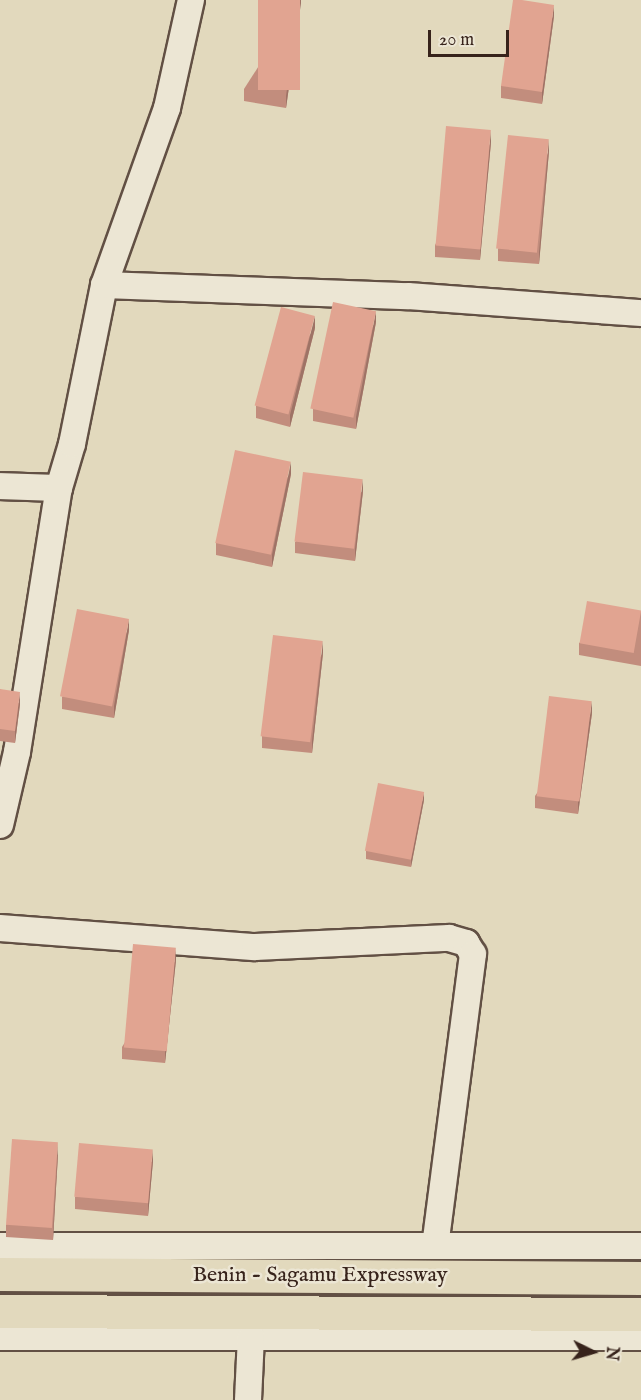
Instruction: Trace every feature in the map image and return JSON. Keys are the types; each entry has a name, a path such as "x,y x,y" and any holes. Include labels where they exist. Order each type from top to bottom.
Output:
{"highway":[{"name":"Benin - Sagamu Expressway","path":"0,1274 641,1278"},
{"path":"0,1311 641,1314"}],"street":[{"path":"0,825 17,752 58,488 72,444 104,285 166,108 191,0"},
{"path":"104,285 408,296 641,313"},
{"path":"0,486 58,488"},
{"path":"0,928 255,947 449,938 466,943 473,954 435,1245"},
{"path":"0,1246 641,1246"},
{"path":"0,1337 641,1337"},
{"path":"249,1400 251,1337"}],"building":[{"path":"258,0 300,0 300,90 258,90"},
{"path":"513,0 554,5 542,92 501,86"},
{"path":"446,126 491,130 480,249 436,246"},
{"path":"508,135 549,139 537,253 496,248"},
{"path":"333,302 376,311 353,418 310,409"},
{"path":"281,307 315,316 288,415 255,406"},
{"path":"235,450 291,462 271,555 215,543"},
{"path":"303,472 363,479 354,549 294,541"},
{"path":"587,601 641,611 634,653 580,643"},
{"path":"77,609 129,619 112,706 60,696"},
{"path":"273,635 323,641 310,742 261,736"},
{"path":"0,689 20,692 15,731 0,729"},
{"path":"549,696 592,701 579,801 537,796"},
{"path":"378,783 424,792 411,860 365,851"},
{"path":"133,944 176,948 167,1051 124,1048"},
{"path":"12,1139 58,1142 52,1228 6,1225"},
{"path":"79,1143 153,1149 148,1203 74,1197"}]}
